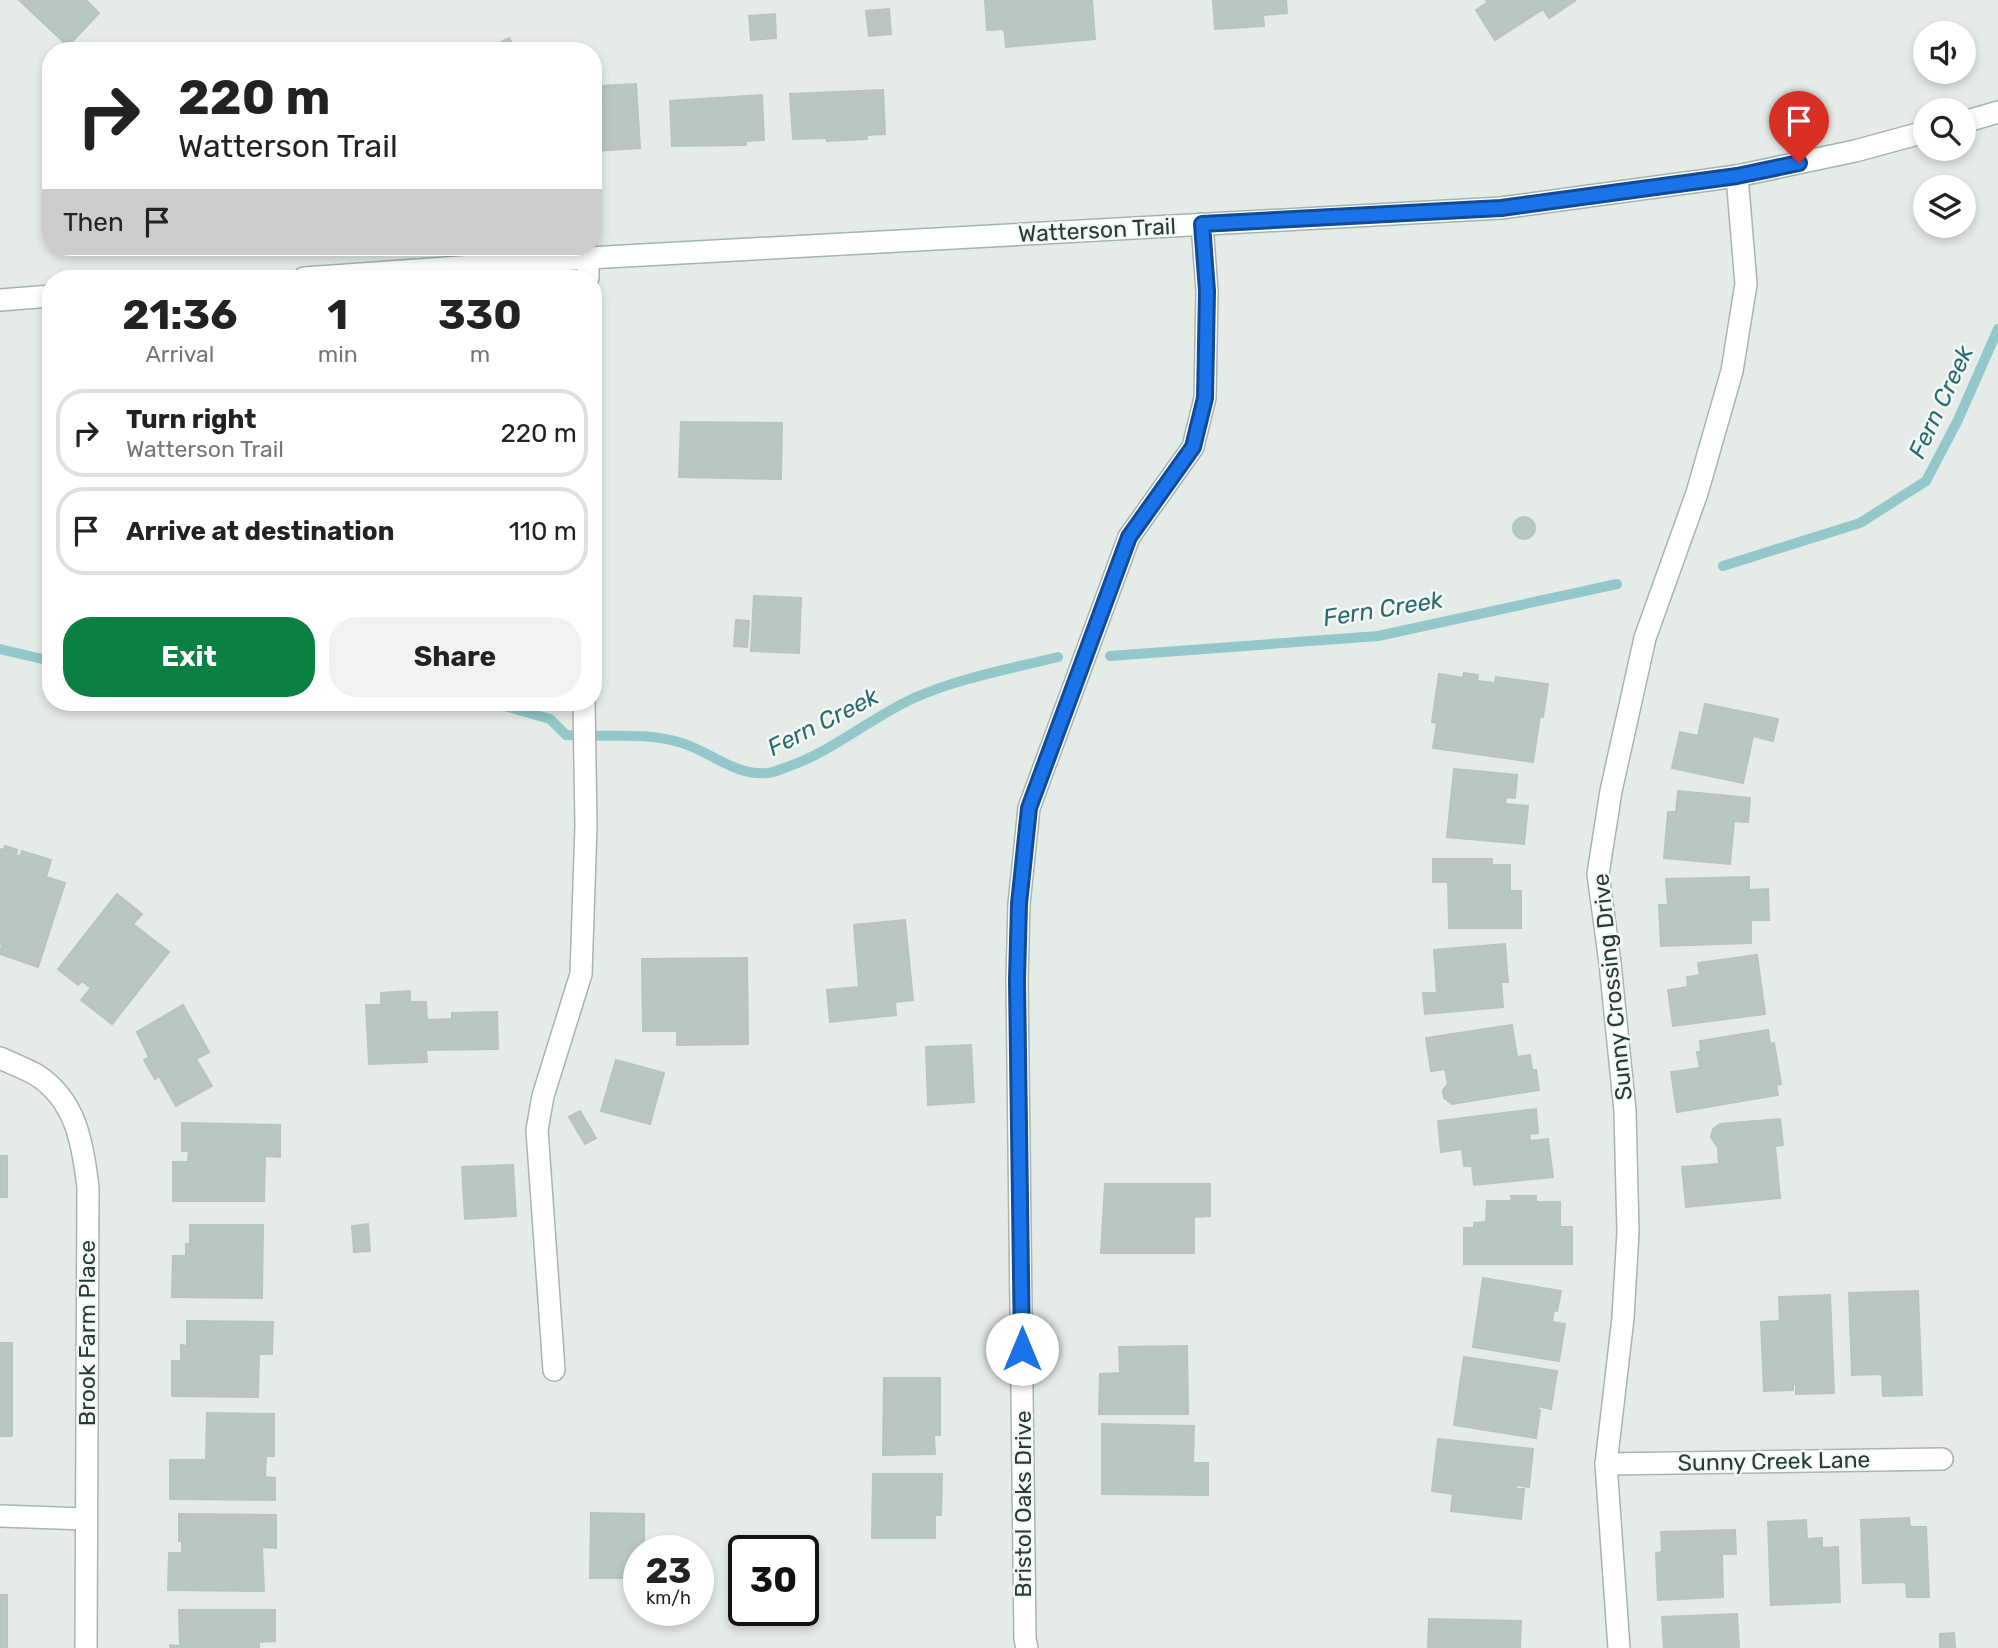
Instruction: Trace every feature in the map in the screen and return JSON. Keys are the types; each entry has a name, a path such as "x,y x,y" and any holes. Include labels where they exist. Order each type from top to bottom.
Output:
{"street":[{"path":"1976,118 1998,112"},
{"name":"Watterson Trail","path":"531,270 1202,224 1501,208 1737,176 1855,151 1913,135"},
{"name":"Sunny Crossing Drive","path":"1619,1648 1606,1464 1623,1318 1628,1232 1625,1111 1598,874 1611,790 1645,638 1697,494 1732,371 1746,284 1737,176"},
{"name":"Bristol Oaks Drive","path":"1027,1648 1017,980 1019,904 1029,808 1129,537 1193,447 1205,398 1207,291 1202,224"},
{"path":"0,300 42,297"},
{"path":"554,1370 537,1130 543,1096 581,974 586,826 584,711"},
{"name":"Brook Farm Place","path":"0,1058 35,1075 57,1093 76,1122 85,1156 88,1188 86,1648"},
{"name":"Sunny Creek Lane","path":"1606,1464 1942,1459"},
{"path":"0,1516 86,1518"}],"building":[{"path":"19,0 86,0 99,13 72,42 64,42"},
{"path":"985,0 1092,0 1095,39 1006,47 1004,29 987,30"},
{"path":"1213,0 1286,0 1287,13 1263,15 1264,26 1215,29"},
{"path":"1486,0 1575,1 1549,18 1543,9 1495,40 1476,10 1488,2"},
{"path":"889,9 891,34 869,36 866,11"},
{"path":"775,14 776,38 751,40 749,16"},
{"path":"636,84 640,148 602,150 602,86"},
{"path":"883,90 885,134 867,135 867,139 793,139 790,94"},
{"path":"762,95 764,140 746,141 746,145 672,146 670,101"},
{"path":"681,422 782,423 781,479 679,477"},
{"path":"1524,517 1532,520 1535,528 1532,536 1524,539 1516,536 1513,528 1516,520"},
{"path":"754,596 801,598 799,653 751,651"},
{"path":"736,620 749,621 747,647 734,646"},
{"path":"1464,673 1478,675 1477,681 1495,683 1496,677 1548,684 1533,762 1433,748 1437,723 1432,722 1439,674 1463,678"},
{"path":"1705,704 1778,719 1773,741 1753,736 1743,783 1672,768 1680,732 1698,736"},
{"path":"1454,769 1517,775 1515,798 1506,797 1505,804 1528,806 1524,844 1447,837"},
{"path":"1678,791 1750,798 1748,822 1734,821 1730,864 1664,858 1668,812 1676,812"},
{"path":"5,846 17,850 16,855 20,857 22,851 51,860 46,877 65,883 38,967 0,954 0,849 4,850"},
{"path":"1433,859 1492,859 1492,865 1510,865 1510,891 1521,891 1521,928 1449,928 1448,882 1433,882"},
{"path":"1749,877 1749,890 1768,889 1769,920 1751,920 1751,943 1661,946 1659,905 1668,905 1666,879"},
{"path":"117,894 142,914 133,924 169,952 112,1024 81,1000 91,988 82,981 78,985 58,969"},
{"path":"905,920 913,1000 895,1002 896,1015 830,1022 827,990 859,987 854,925"},
{"path":"1505,944 1508,982 1501,982 1503,1007 1425,1014 1423,993 1437,993 1434,950"},
{"path":"1757,955 1765,1014 1673,1026 1668,990 1688,987 1687,977 1700,975 1698,963"},
{"path":"747,958 748,1044 677,1045 677,1031 643,1031 642,959"},
{"path":"410,991 410,1002 426,1002 427,1020 452,1019 452,1013 497,1012 498,1049 426,1050 427,1062 369,1064 366,1005 381,1005 381,993"},
{"path":"183,1005 209,1052 196,1059 212,1086 176,1106 159,1076 155,1079 144,1060 149,1057 137,1032"},
{"path":"1512,1025 1517,1057 1530,1055 1539,1090 1452,1104 1444,1098 1443,1090 1448,1084 1445,1069 1431,1071 1426,1038"},
{"path":"1768,1030 1770,1044 1774,1043 1781,1084 1776,1085 1778,1095 1677,1112 1671,1072 1700,1068 1697,1052 1701,1052 1700,1041"},
{"path":"971,1045 974,1102 928,1105 926,1047"},
{"path":"616,1060 664,1073 650,1124 601,1111"},
{"path":"1536,1109 1538,1133 1529,1134 1530,1141 1548,1139 1553,1177 1474,1185 1472,1166 1464,1166 1462,1149 1441,1152 1438,1121"},
{"path":"580,1111 596,1138 585,1144 569,1117"},
{"path":"1780,1119 1783,1145 1775,1146 1780,1198 1686,1207 1682,1167 1719,1164 1718,1148 1711,1137 1713,1129 1720,1124"},
{"path":"182,1123 280,1125 280,1157 265,1156 264,1201 173,1201 173,1162 188,1162 189,1151 182,1151"},
{"path":"0,1156 7,1156 7,1197 0,1197"},
{"path":"513,1165 516,1216 465,1219 462,1167"},
{"path":"1105,1184 1210,1184 1210,1216 1194,1217 1194,1253 1101,1253"},
{"path":"1511,1196 1536,1196 1536,1202 1560,1202 1560,1227 1572,1227 1572,1264 1464,1264 1464,1228 1474,1228 1474,1223 1486,1222 1487,1201 1512,1201"},
{"path":"368,1224 370,1251 354,1252 352,1226"},
{"path":"190,1225 263,1225 262,1298 172,1297 173,1256 186,1256 186,1244 190,1244"},
{"path":"1483,1278 1561,1291 1552,1322 1565,1324 1559,1361 1473,1347"},
{"path":"1918,1291 1922,1395 1883,1396 1882,1374 1852,1375 1849,1293"},
{"path":"1830,1295 1834,1393 1796,1394 1796,1384 1793,1384 1793,1390 1764,1391 1761,1322 1780,1321 1779,1297"},
{"path":"187,1321 273,1322 272,1354 259,1354 258,1397 172,1396 172,1361 181,1361 181,1345 187,1346"},
{"path":"0,1343 12,1343 12,1436 0,1436"},
{"path":"1187,1346 1188,1414 1099,1414 1100,1374 1120,1373 1119,1347"},
{"path":"1464,1357 1557,1371 1551,1409 1537,1406 1540,1410 1536,1438 1454,1425"},
{"path":"884,1378 940,1378 940,1435 934,1435 935,1454 883,1455"},
{"path":"207,1413 274,1414 274,1456 266,1456 265,1477 275,1478 275,1500 170,1499 170,1460 206,1460"},
{"path":"1102,1424 1194,1426 1193,1463 1208,1463 1208,1495 1102,1494"},
{"path":"1438,1439 1533,1449 1529,1487 1516,1485 1516,1489 1524,1489 1521,1519 1451,1511 1453,1494 1432,1491"},
{"path":"873,1474 942,1474 941,1515 935,1515 935,1538 872,1538"},
{"path":"591,1513 644,1514 644,1535 623,1535 623,1578 590,1578"},
{"path":"179,1514 276,1515 276,1548 262,1547 264,1591 168,1590 169,1553 182,1553"},
{"path":"1909,1518 1910,1527 1926,1527 1929,1597 1907,1597 1906,1582 1863,1583 1861,1520"},
{"path":"1806,1520 1807,1539 1822,1538 1822,1548 1838,1547 1840,1602 1771,1605 1768,1522"},
{"path":"1735,1530 1736,1554 1722,1554 1723,1597 1658,1600 1656,1553 1662,1552 1661,1532"},
{"path":"0,1595 7,1595 7,1648 0,1648"},
{"path":"179,1610 275,1610 275,1641 259,1642 259,1648 170,1648 170,1645 180,1646"},
{"path":"1737,1614 1739,1648 1664,1648 1662,1617"},
{"path":"1429,1619 1521,1621 1520,1648 1428,1648"},
{"path":"1954,1633 1955,1648 1940,1648 1940,1634"}],"waterway":[{"name":"Fern Creek","path":"1723,566 1860,523 1926,481 1958,420 1998,329"},
{"name":"Fern Creek","path":"1110,656 1378,636 1617,584"},
{"name":"Fern Creek","path":"0,649 42,659"},
{"name":"Fern Creek","path":"522,711 550,719 566,735 667,739 693,747 744,771 769,773 820,753 898,706 931,691 985,674 1058,657"}],"route":[{"path":"1022,1349 1017,980 1019,904 1029,808 1129,537 1193,447 1205,398 1207,291 1202,224 1501,208 1737,176 1799,163"}]}
